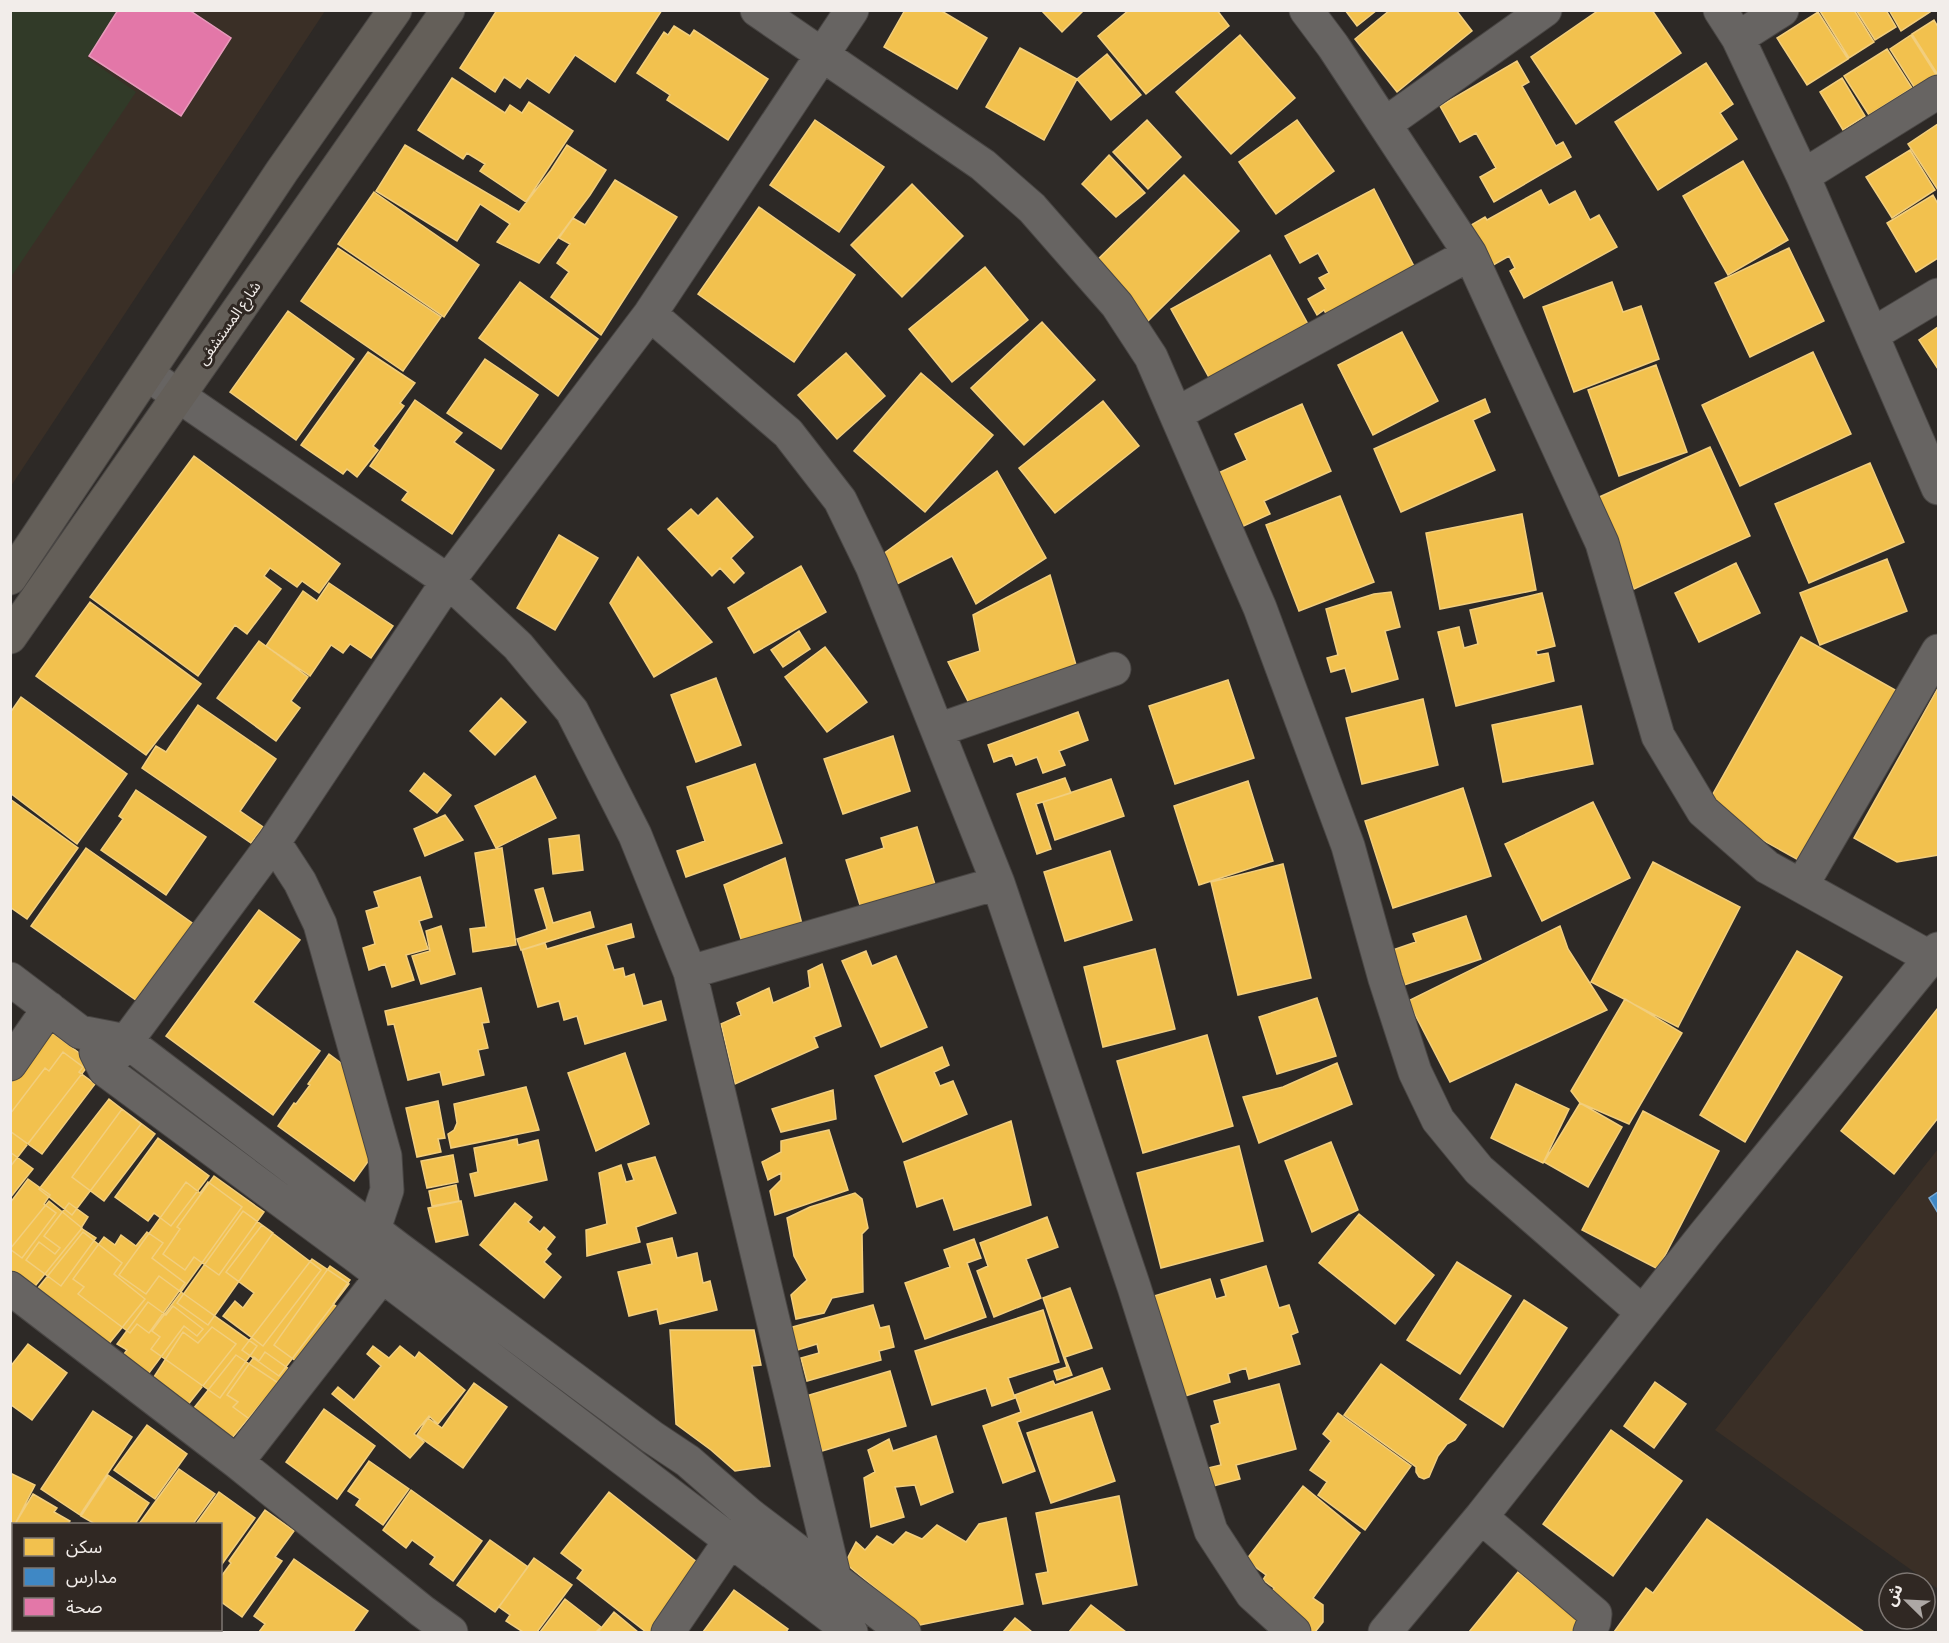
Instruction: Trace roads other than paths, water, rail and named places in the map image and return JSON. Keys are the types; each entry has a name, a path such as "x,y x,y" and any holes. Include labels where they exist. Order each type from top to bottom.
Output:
{"main road":[{"path":"10,578 282,171 395,10"},
{"name":"شارع المستشفى","path":"10,637 448,10"}],"street":[{"path":"757,10 983,165 1032,208 1118,305 1151,357 1260,608 1348,846 1414,1072 1438,1120 1479,1170 1642,1312"},
{"path":"105,1070 274,842 448,581 650,314 852,10"},
{"path":"1306,10 1333,46 1470,254 1602,543 1658,736 1703,811 1767,867 1935,954 1642,1312 1481,1517 1385,1632"},
{"path":"1385,124 1545,10"},
{"path":"1720,10 1738,38 1803,176 1938,488"},
{"path":"1738,38 1782,10"},
{"path":"1803,176 1938,92"},
{"path":"1176,414 1470,254"},
{"path":"1873,334 1938,295"},
{"path":"650,314 788,433 840,500 872,566 998,883 1134,1287 1211,1531 1252,1594 1294,1632"},
{"path":"147,374 448,581 518,646 572,711 635,835 690,972 835,1580"},
{"path":"1802,885 1938,651"},
{"path":"938,730 1114,669"},
{"path":"274,842 300,882 320,924 385,1156 387,1190 374,1229"},
{"path":"690,972 998,883"},
{"path":"10,979 80,1032 97,1053 105,1070 382,1276 851,1632"},
{"path":"10,1064 49,1008"},
{"path":"80,1032 126,1041 652,1437 688,1461 749,1514 904,1632"},
{"path":"237,1462 382,1276"},
{"path":"10,1288 237,1462 415,1622 451,1632"},
{"path":"1481,1517 1594,1614 1590,1632"},
{"path":"668,1632 730,1541"}]}
